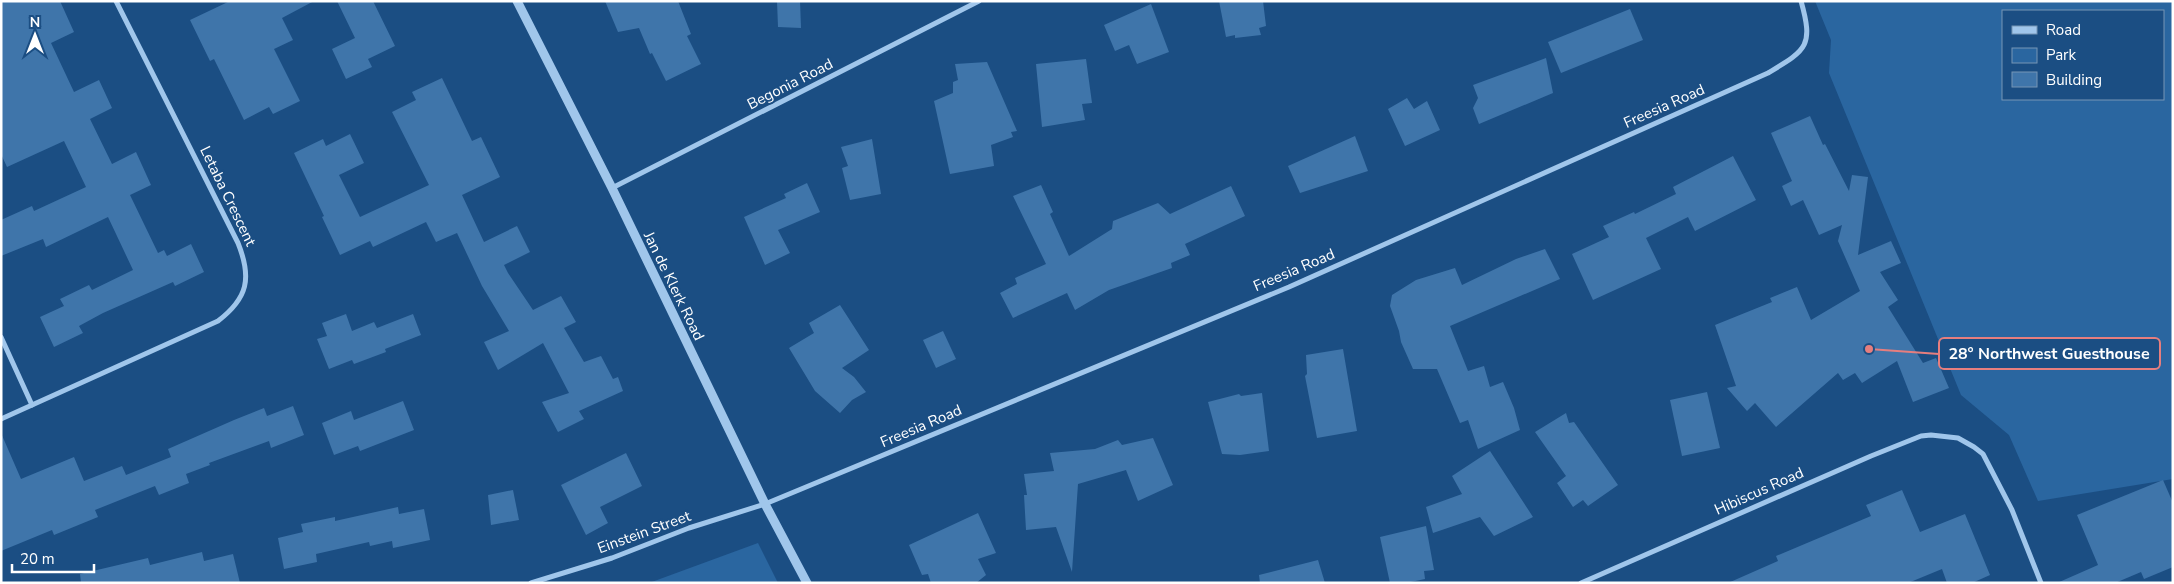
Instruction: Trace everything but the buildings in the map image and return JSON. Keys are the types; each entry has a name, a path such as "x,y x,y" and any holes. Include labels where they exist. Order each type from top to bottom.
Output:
{"street":[{"name":"Letaba Crescent","path":"1,419 218,321 237,303 246,281 244,259 238,243 116,1"},
{"name":"Jan de Klerk Road","path":"517,1 612,188 765,504 807,583"},
{"name":"Begonia Road","path":"612,188 979,1"},
{"name":"Freesia Road","path":"765,504 1289,287 1759,77 1800,52 1806,43 1808,27 1801,1"},
{"path":"1,337 32,405"},
{"name":"Hibiscus Road","path":"1581,583 1921,436 1949,436 1966,442 1983,454 2012,510 2041,583"},
{"name":"Einstein Street","path":"531,583 612,558 689,528 765,504"}],"green space":[{"path":"1815,1 2173,1 2173,479 2038,501 2009,435 1961,395 1829,73 1831,40"},
{"path":"758,543 778,583 649,583"}],"place":[{"name":"28° Northwest Guesthouse","path":"1869,349"}]}
